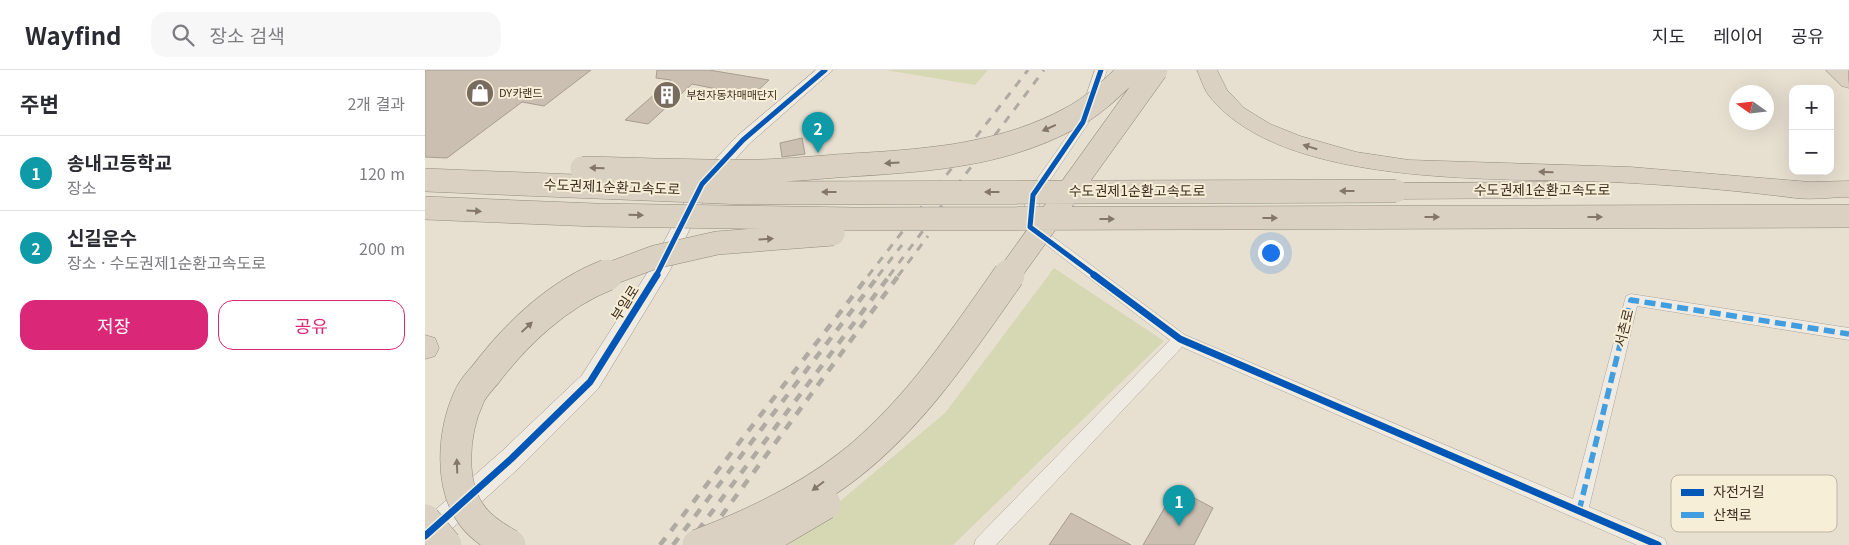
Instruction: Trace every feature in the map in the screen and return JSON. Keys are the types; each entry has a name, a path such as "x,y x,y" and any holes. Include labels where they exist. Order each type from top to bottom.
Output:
{"highway":[{"path":"425,175 579,168 751,171 923,161 974,152 1027,138 1069,120 1098,102 1131,70"},
{"path":"698,545 739,530 807,495 867,449 918,396 964,337 1156,70"},
{"path":"755,545 823,506 882,459 930,409 962,368 1171,70"},
{"path":"1207,70 1209,77 1222,98 1241,115 1267,130 1298,144 1373,164 1419,168 1630,175 1813,190"},
{"path":"1836,70 1849,82"},
{"name":"수도권제1순환고속도로","path":"425,180 745,193 1849,189"},
{"name":"수도권제1순환고속도로","path":"425,208 495,212 721,217 988,219 1849,216"},
{"path":"510,545 495,537 473,517 458,486 456,442 469,396 502,352 544,312 594,280 655,257 717,243 988,219"},
{"path":"425,520 446,545"}],"street":[{"name":"부일로","path":"425,536 511,459 590,382 660,270 702,184 743,140 825,70"},
{"path":"1101,70 1083,122 1033,195 1030,227 1180,339 1658,545"},
{"name":"서촌로","path":"1579,511 1631,300 1849,334"},
{"path":"983,545 1180,339"}],"green space":[{"path":"886,70 988,70 975,85"},
{"path":"1054,268 1164,341 953,545 788,545 945,413"}],"building":[{"name":"DY카랜드","path":"425,70 591,70 544,106 522,102 447,158 425,157"},
{"path":"657,70 709,70 769,80 752,96 692,84 648,124 625,120 671,80 656,78"},
{"path":"802,138 805,154 782,157 780,143"},
{"path":"1176,488 1213,508 1194,545 1143,545"},
{"path":"1071,513 1131,545 1049,545"}],"railway":[{"path":"868,276 1028,70"},
{"path":"889,276 1044,70"},
{"path":"898,276 928,236"},
{"path":"878,276 902,245"},
{"path":"660,545 869,275"},
{"path":"673,545 879,275"},
{"path":"687,545 890,275"},
{"path":"700,545 899,275"}],"marked path":[{"path":"1579,511 1631,300 1849,334"}],"cycle path":[{"path":"425,536 511,459 590,382 660,270 702,184 743,140 825,70"},
{"path":"1101,70 1083,122 1033,195 1030,227 1180,339 1658,545"}],"place":[{"name":"DY카랜드","path":"480,93"},
{"name":"부천자동차매매단지","path":"667,95"},
{"name":"신길운수","path":"818,153"},
{"name":"송내고등학교","path":"1179,526"}]}
